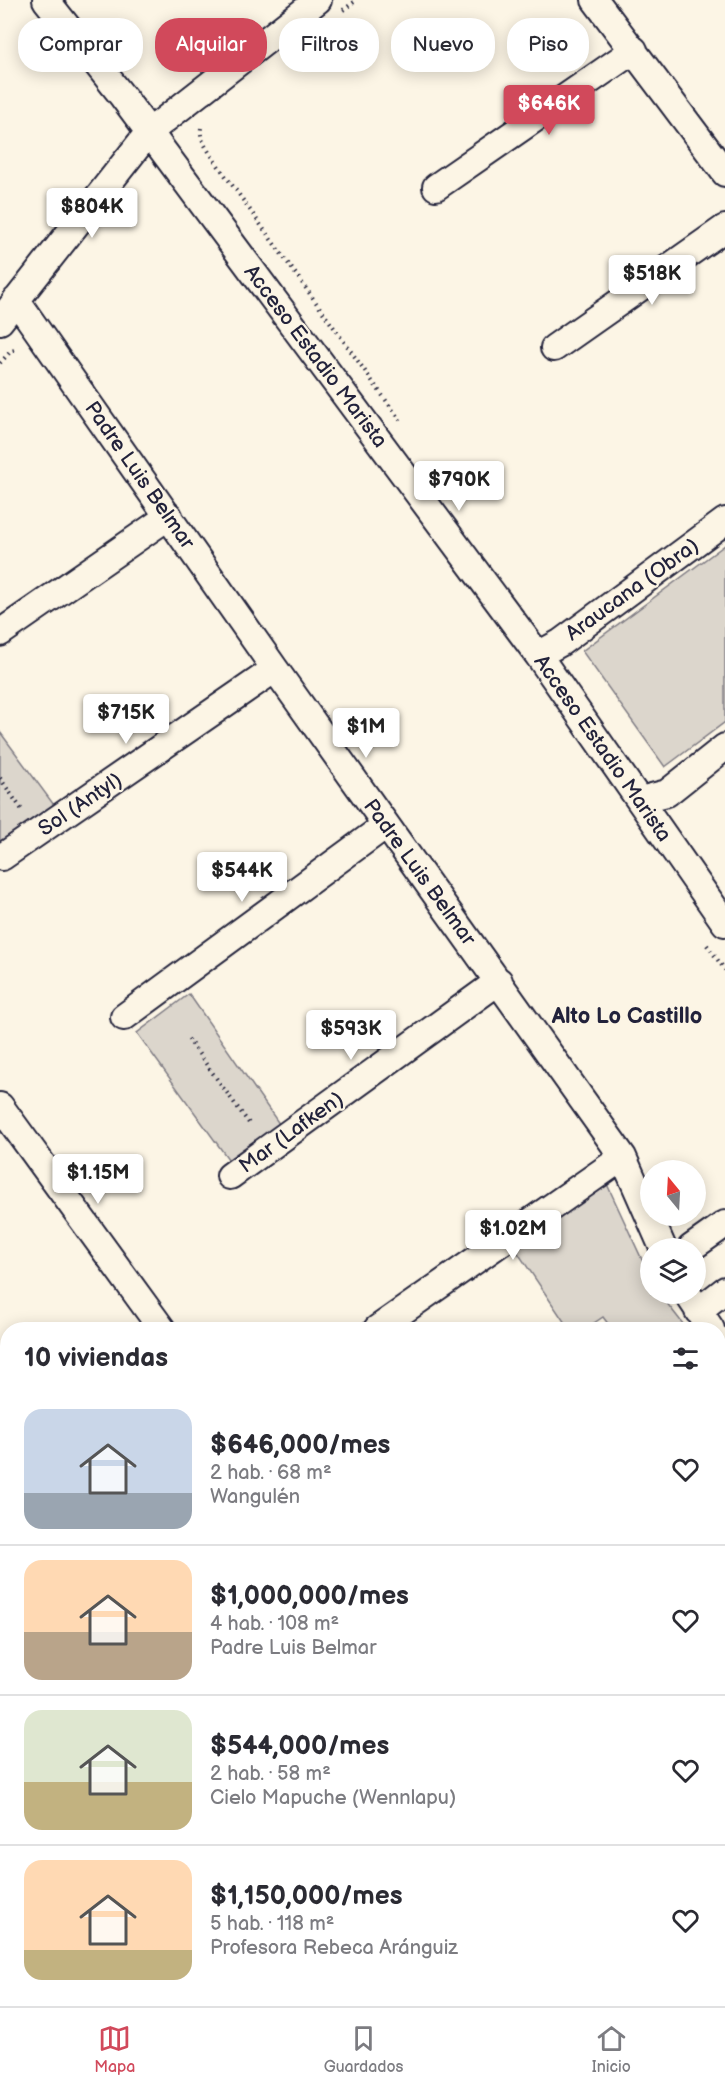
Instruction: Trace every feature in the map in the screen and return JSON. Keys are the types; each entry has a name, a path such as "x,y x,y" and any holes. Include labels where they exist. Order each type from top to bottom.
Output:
{"street":[{"name":"Acceso Estadio Marista","path":"46,0 149,132 538,655 725,923"},
{"path":"595,0 725,173"},
{"path":"0,321 149,132 328,7"},
{"path":"436,187 634,50"},
{"path":"554,348 725,228"},
{"name":"Padre Luis Belmar","path":"16,300 623,1157 659,1238"},
{"path":"0,633 169,516"},
{"name":"Araucana (Obra)","path":"538,655 560,643 725,521"},
{"name":"Sol (Antyl)","path":"2,857 276,669"},
{"path":"640,800 667,793 725,747"},
{"path":"124,1017 386,825"},
{"name":"Mar (Lafken)","path":"230,1176 499,981"},
{"path":"0,1106 157,1322"},
{"path":"387,1322 623,1157"},
{"path":"705,1238 725,1224"},
{"path":"699,1311 725,1290"}],"path":[{"path":"328,7 357,0"},
{"path":"202,122 200,133 202,140 215,161 402,421"},
{"path":"0,778 37,833"},
{"path":"705,941 725,970"},
{"path":"189,1039 268,1149"}],"shaded area":[{"path":"725,545 725,722 665,767 582,651"},
{"path":"0,732 54,805 0,843"},
{"path":"189,994 282,1128 231,1163 137,1033"},
{"path":"606,1182 640,1255 640,1304 668,1304 682,1322 607,1322 603,1317 596,1322 564,1322 516,1250"}],"district":[{"name":"Alto Lo Castillo","path":"627,1015"}]}
